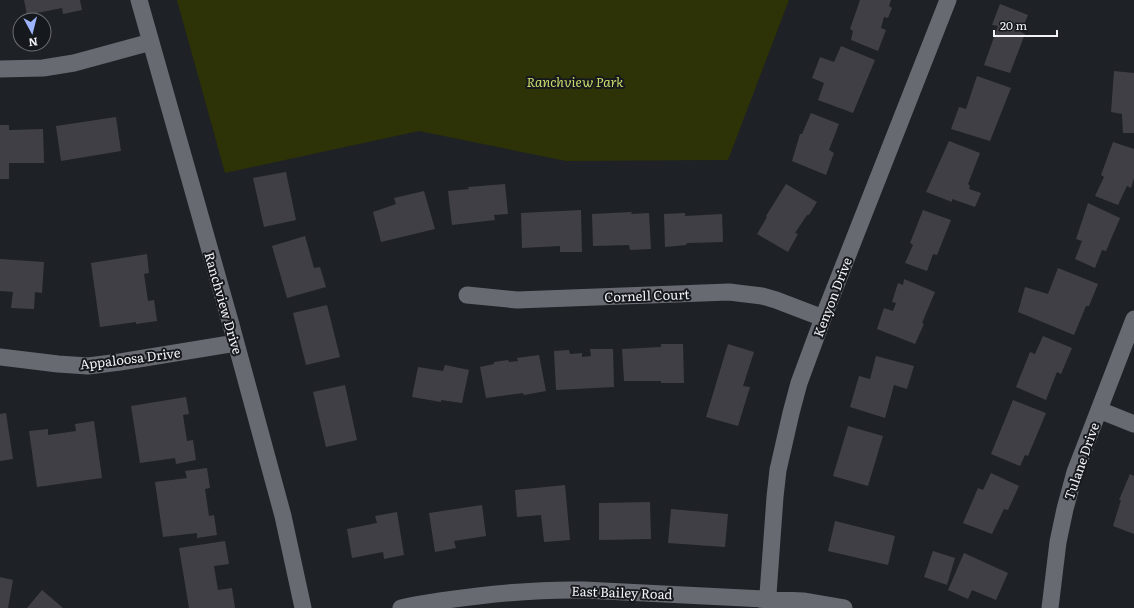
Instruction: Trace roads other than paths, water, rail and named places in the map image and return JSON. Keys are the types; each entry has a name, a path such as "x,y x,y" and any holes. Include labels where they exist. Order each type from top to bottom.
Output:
{"street":[{"name":"Ranchview Drive","path":"139,0 283,516 303,608"},
{"name":"Kenyon Drive","path":"767,604 778,470 799,383 948,0"},
{"path":"0,68 43,68 74,63 151,42"},
{"name":"Cornell Court","path":"467,295 518,300 729,292 762,296 823,318"},
{"name":"Tulane Drive","path":"1050,608 1058,542 1075,472 1134,319"},
{"name":"Appaloosa Drive","path":"0,357 88,366 236,344"},
{"path":"1099,410 1134,424"},
{"name":"East Bailey Road","path":"401,608 473,596 562,590 584,590 767,604 803,601 844,608"}],"park label":[{"name":"Ranchview Park","path":"575,81"}]}
